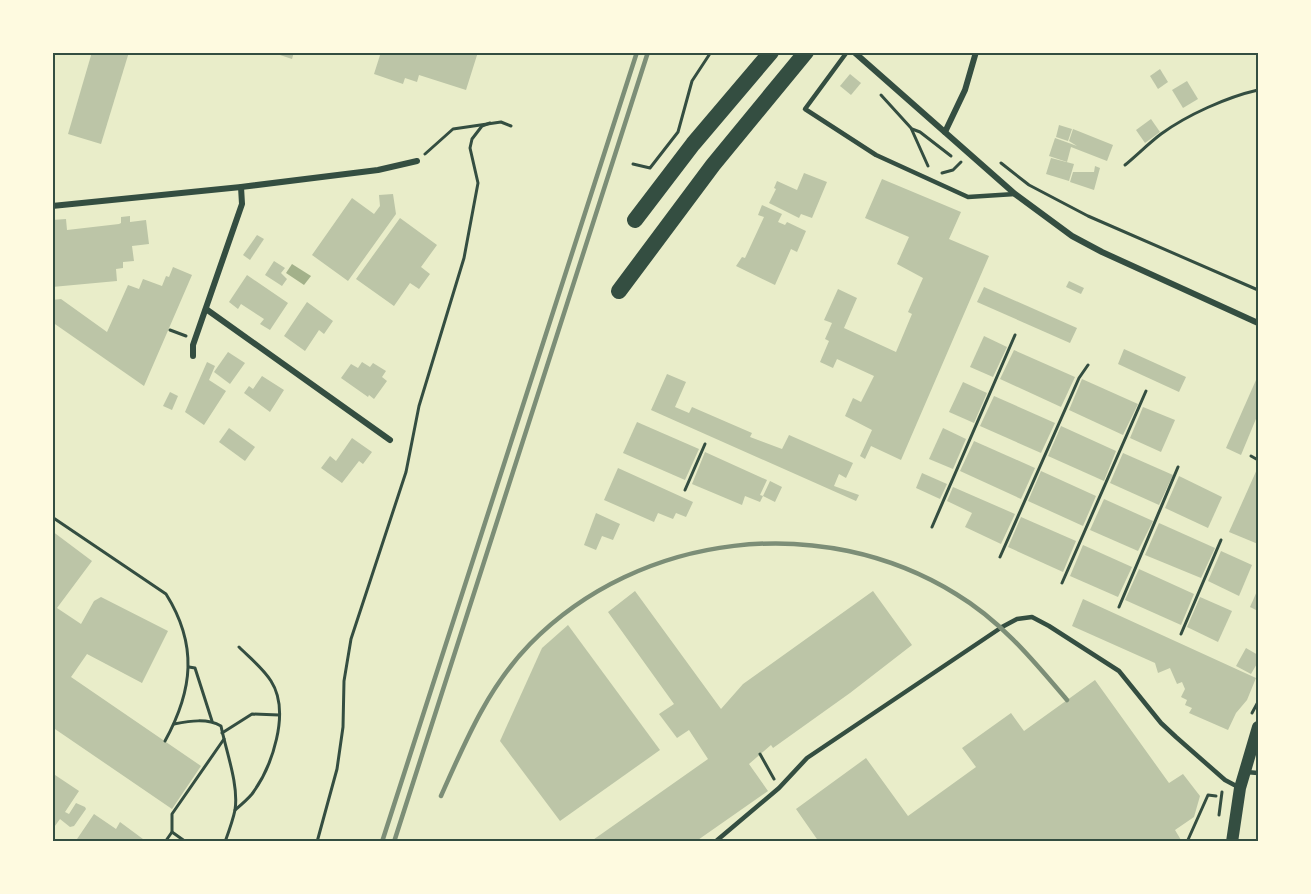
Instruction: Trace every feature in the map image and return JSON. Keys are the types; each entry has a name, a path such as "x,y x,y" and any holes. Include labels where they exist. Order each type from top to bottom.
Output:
{"highway":[{"path":"635,220 693,144 771,52"},
{"path":"619,291 713,165 806,52"}],"main road":[{"path":"1232,842 1240,788 1258,727"}],"street":[{"path":"854,52 1015,194 1072,236 1258,323"},
{"path":"945,132 965,90 976,52"},
{"path":"52,206 241,187 378,170 417,161"},
{"path":"193,356 193,345 243,204 241,187"},
{"path":"206,309 390,440"}],"lane":[{"path":"848,52 805,109 876,155 968,197 1015,194"},
{"path":"715,842 779,788 807,758 1002,627 1017,619 1032,617 1119,671 1161,723 1225,780 1240,788"},
{"path":"1244,772 1258,773"}],"path":[{"path":"633,164 650,168 678,132 692,81 711,52"},
{"path":"1125,165 1162,133 1207,108 1258,90"},
{"path":"881,94 911,128 932,170 942,173 953,170 964,159"},
{"path":"417,161 453,129 501,122 512,126"},
{"path":"316,842 337,769 343,727 344,681 351,639 406,472 419,406 464,258 478,183 470,148 472,139 482,126 490,123"},
{"path":"911,128 931,140 960,163"},
{"path":"996,159 1029,185 1088,216 1258,290"},
{"path":"932,527 1015,335"},
{"path":"1000,557 1079,378 1088,365"},
{"path":"1062,583 1146,391"},
{"path":"685,490 705,444"},
{"path":"1251,456 1258,460"},
{"path":"1119,607 1178,467"},
{"path":"52,517 166,594 182,625 188,647 189,667 186,690 174,724 165,741"},
{"path":"1181,634 1221,540"},
{"path":"235,810 251,796 262,778 276,741 279,715 273,683 239,647"},
{"path":"189,667 195,668 212,721"},
{"path":"222,733 252,714 279,715"},
{"path":"174,724 212,721 221,726 233,780 235,810 225,842"},
{"path":"165,842 172,832 172,814 224,739"},
{"path":"760,754 779,788"},
{"path":"1187,842 1208,795 1216,796"},
{"path":"172,832 186,842"}],"shaded area":[{"path":"292,264 311,276 304,285 286,273"}],"building":[{"path":"92,52 129,52 101,144 68,134"},
{"path":"271,52 294,52 292,59"},
{"path":"381,52 478,52 466,90 419,75 417,82 405,78 403,84 374,74"},
{"path":"1160,69 1168,82 1158,89 1150,76"},
{"path":"850,74 861,83 851,95 840,86"},
{"path":"1187,81 1198,99 1183,108 1172,90"},
{"path":"1151,119 1160,132 1145,143 1136,130"},
{"path":"1059,125 1072,129 1068,141 1056,137"},
{"path":"1073,129 1113,145 1107,161 1071,147 1067,162 1049,156 1055,138 1077,146 1069,141"},
{"path":"1051,158 1074,164 1069,181 1046,174"},
{"path":"1095,166 1100,168 1094,190 1070,182 1073,172 1094,172"},
{"path":"804,173 827,182 812,218 801,214 799,218 769,203 777,181 797,190"},
{"path":"882,179 961,212 949,239 989,256 901,460 871,446 865,459 860,456 872,430 845,416 853,398 861,402 874,376 837,359 833,368 820,362 829,341 825,339 832,323 824,320 838,289 857,298 844,328 896,352 912,314 908,312 923,278 897,264 909,237 865,218"},
{"path":"393,194 396,214 348,281 312,255 352,198 374,214 380,206 379,195"},
{"path":"762,205 782,214 778,222 785,225 787,222 806,231 797,252 791,249 775,285 736,266 742,257 745,258 764,217 758,215"},
{"path":"130,216 130,222 146,220 149,244 132,246 134,261 123,262 123,268 116,269 117,281 52,287 52,220 66,219 67,230 119,224 121,217"},
{"path":"400,218 437,245 421,267 430,274 419,289 410,283 394,306 356,279"},
{"path":"257,235 264,239 250,260 243,255"},
{"path":"274,261 285,268 281,273 287,279 282,286 265,275"},
{"path":"173,267 192,275 144,386 52,322 52,300 61,299 107,332 128,285 139,289 143,279 162,286"},
{"path":"247,275 288,303 270,330 260,324 264,319 241,304 238,309 229,302"},
{"path":"1069,281 1084,288 1081,294 1066,287"},
{"path":"984,287 1077,328 1070,343 977,302"},
{"path":"307,302 333,321 324,334 319,330 305,351 284,336"},
{"path":"984,336 1007,347 993,377 970,367"},
{"path":"1124,349 1186,377 1179,392 1118,364"},
{"path":"1014,350 1075,377 1061,407 1000,379"},
{"path":"228,352 245,363 230,384 214,372"},
{"path":"207,362 215,366 209,380 226,391 204,425 185,412"},
{"path":"362,362 370,367 373,363 386,371 382,377 387,381 374,399 341,378 351,364 358,368"},
{"path":"667,374 686,382 675,407 689,413 692,407 752,433 750,437 782,449 789,435 853,463 846,478 839,474 834,486 859,495 856,501 651,410"},
{"path":"262,376 284,390 270,412 244,393 249,386 253,389"},
{"path":"1082,379 1138,404 1123,435 1069,410"},
{"path":"1256,380 1258,381 1258,414 1241,455 1226,448"},
{"path":"963,382 987,393 974,423 949,412"},
{"path":"170,392 178,396 172,410 163,406"},
{"path":"994,396 1055,423 1041,453 980,426"},
{"path":"1143,407 1175,420 1161,452 1130,438"},
{"path":"637,422 699,449 685,480 623,453"},
{"path":"1061,426 1116,451 1104,481 1048,456"},
{"path":"229,428 255,447 245,461 219,442"},
{"path":"943,428 966,439 953,469 929,459"},
{"path":"352,438 372,452 363,464 359,461 342,483 321,468 330,456 336,461"},
{"path":"974,441 1035,468 1021,499 960,471"},
{"path":"705,452 767,480 760,495 763,496 760,502 745,496 742,505 692,484"},
{"path":"1123,453 1173,475 1159,505 1110,483"},
{"path":"1258,467 1258,544 1229,532"},
{"path":"618,468 693,502 686,517 676,513 673,519 658,513 654,522 604,500"},
{"path":"1041,471 1096,496 1083,526 1028,501"},
{"path":"922,473 947,484 940,499 916,488"},
{"path":"1179,476 1222,497 1208,528 1165,508"},
{"path":"770,481 782,487 775,502 763,496"},
{"path":"953,487 1015,514 1001,544 965,527 972,513 947,501"},
{"path":"1104,499 1153,521 1138,551 1090,530"},
{"path":"596,513 620,524 613,540 602,536 596,550 584,545"},
{"path":"1021,517 1076,541 1063,572 1008,547"},
{"path":"1159,523 1215,548 1201,578 1145,555"},
{"path":"52,531 92,561 57,608 81,624 94,601 101,597 168,631 142,683 87,654 71,677 201,766 172,809 52,727"},
{"path":"1083,545 1132,567 1118,597 1070,576"},
{"path":"1221,551 1252,565 1239,596 1208,581"},
{"path":"1139,569 1194,594 1181,625 1125,600"},
{"path":"1258,589 1258,611 1250,607"},
{"path":"635,591 721,709 743,684 873,591 912,645 773,748 771,745 749,764 768,791 695,842 590,842 708,759 689,730 677,738 659,714 674,704 608,612"},
{"path":"1200,597 1232,611 1218,642 1187,627"},
{"path":"1083,599 1256,678 1247,700 1236,713 1228,730 1189,713 1192,708 1185,705 1187,700 1181,697 1185,689 1182,682 1177,684 1170,668 1158,673 1155,663 1072,626"},
{"path":"568,625 660,750 560,821 500,741 542,648"},
{"path":"1246,648 1258,655 1258,662 1251,674 1236,666"},
{"path":"1095,680 1169,783 1183,774 1200,796 1194,817 1175,830 1180,842 819,842 796,809 866,758 908,816 976,767 962,748 1011,713 1024,731"},
{"path":"52,773 79,791 65,812 69,814 76,803 85,807 86,809 74,826 70,827 60,819 52,830"},
{"path":"94,814 116,829 120,822 147,842 75,842"}],"railway":[{"path":"382,842 637,52"},
{"path":"394,842 648,52"},
{"path":"441,796 479,716 502,678 530,644 574,606 624,577 678,557 734,546 791,544 848,551 904,568 956,594 988,616 1029,656 1067,700"}]}
